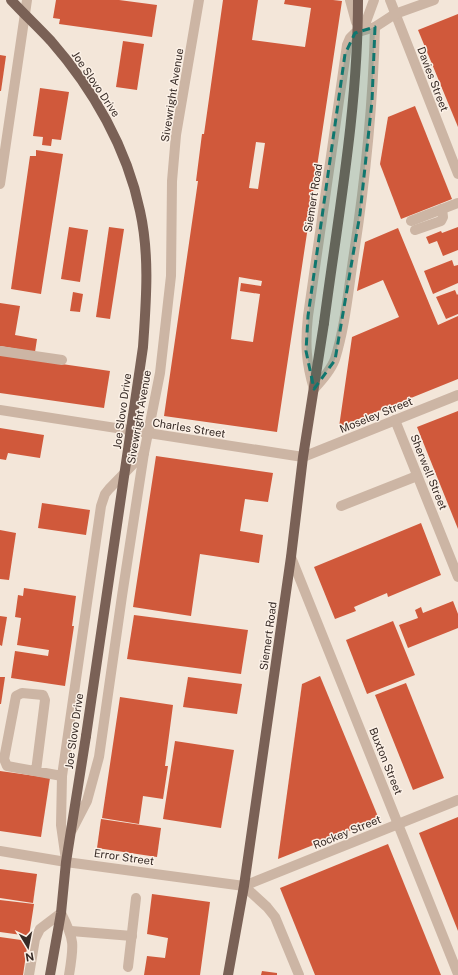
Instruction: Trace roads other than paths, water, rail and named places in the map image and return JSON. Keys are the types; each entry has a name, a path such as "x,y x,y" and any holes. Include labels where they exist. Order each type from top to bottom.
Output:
{"main road":[{"name":"Joe Slovo Drive","path":"11,0 51,42 74,70 91,94 109,124 122,153 130,177 140,211 144,243 146,302 143,347 66,862"},
{"name":"Siemert Road","path":"244,886 291,557 303,457 324,323 348,152 355,72 358,0"},
{"path":"50,975 61,913 66,862"},
{"path":"228,975 244,886"}],"street":[{"path":"0,184 27,0"},
{"name":"Sivewright Avenue","path":"71,832 87,801 99,757 147,433 160,373 166,331 171,276 172,181 176,135 199,0"},
{"path":"350,0 361,31 375,27 396,14 434,0"},
{"name":"Siemert Road","path":"314,389 309,372 306,351 308,316 345,54 350,38 354,33 361,31 374,0"},
{"path":"390,0 396,14"},
{"name":"Davies Street","path":"396,14 458,174"},
{"path":"314,389 326,375 335,360 342,328 362,199 372,101 375,27"},
{"path":"413,226 441,221 443,217 442,209 458,203"},
{"path":"0,351 62,360"},
{"name":"Moseley Street","path":"303,457 458,395"},
{"name":"Charles Street","path":"0,410 303,457"},
{"name":"Sherwell Street","path":"395,420 458,577"},
{"path":"66,862 61,825 62,776 101,506 105,494 109,489 144,453"},
{"path":"341,506 417,476"},
{"name":"Buxton Street","path":"291,557 458,974"},
{"path":"36,771 46,700 43,695 22,693 16,696 4,760 7,766 62,776"},
{"name":"Rockey Street","path":"244,886 458,800"},
{"name":"Error Street","path":"0,851 66,862 244,886"},
{"path":"244,886 267,907 275,917 299,975"},
{"path":"128,967 136,898"},
{"path":"29,975 35,939 40,929 61,913 71,931 72,938 73,951 69,975"},
{"path":"71,931 132,936"}]}
